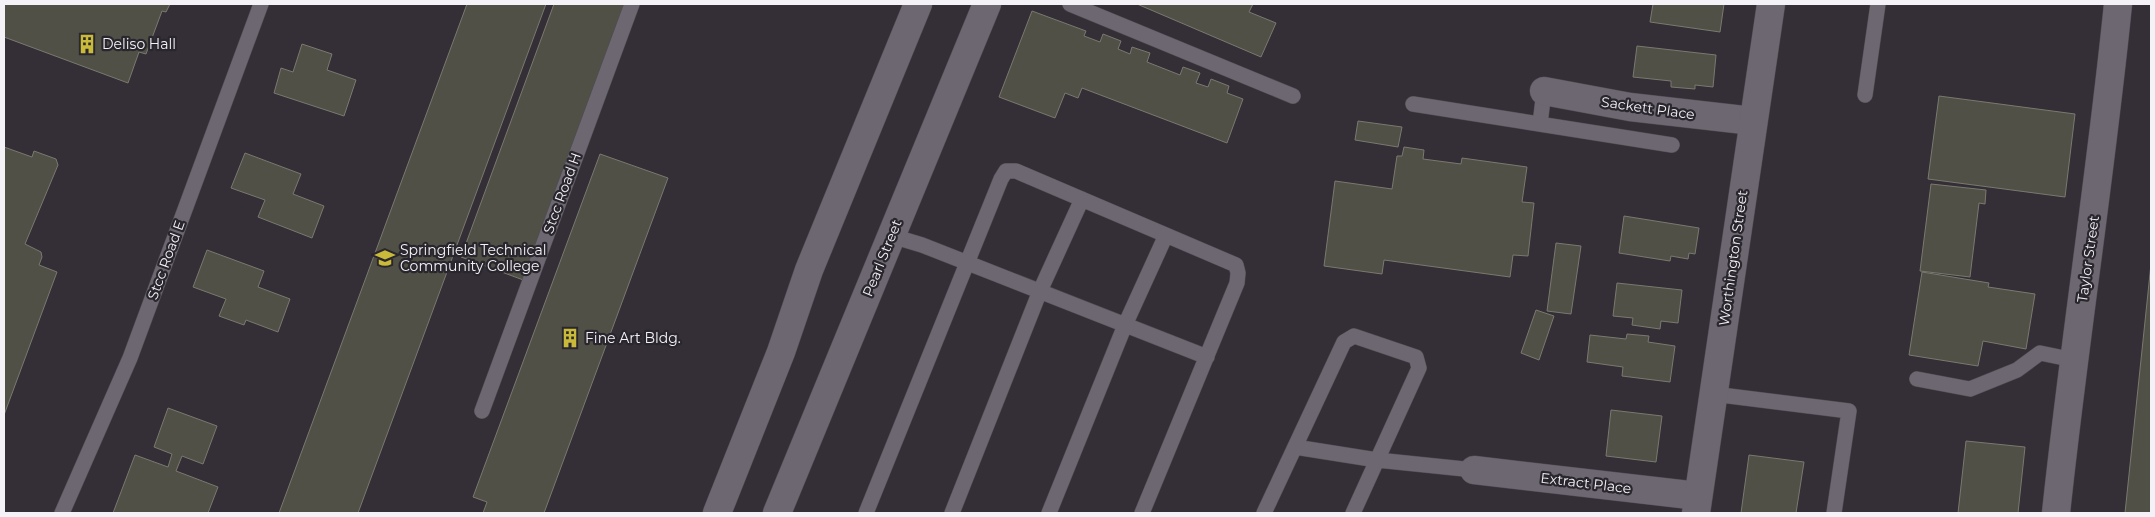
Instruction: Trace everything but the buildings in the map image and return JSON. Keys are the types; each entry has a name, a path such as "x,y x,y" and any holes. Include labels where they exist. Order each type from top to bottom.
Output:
{"street":[{"path":"717,513 781,352 809,270 918,4"},
{"name":"Pearl Street","path":"778,513 987,4"},
{"name":"Worthington Street","path":"1697,505 1771,4"},
{"name":"Taylor Street","path":"2056,513 2101,160 2118,4"},
{"name":"Sackett Place","path":"1544,91 1630,107 1753,121"},
{"name":"Extract Place","path":"1474,470 1697,505"}],"lane":[{"name":"Stcc Road E","path":"62,513 130,358 261,4"},
{"name":"Stcc Road H","path":"482,411 632,4"},
{"path":"1070,4 1293,96"},
{"path":"1865,96 1878,4"},
{"path":"2112,4 2118,4"},
{"path":"1540,124 1544,91"},
{"path":"1413,104 1672,145"},
{"path":"866,513 966,262 1006,171 1016,170 1236,265 1238,273 1237,283 1142,513"},
{"path":"952,513 1040,291 1082,199"},
{"path":"1049,513 1125,325 1166,235"},
{"path":"892,236 922,245 1207,357"},
{"path":"1264,513 1344,342 1354,336 1416,357 1419,368 1353,513"},
{"path":"1917,379 1970,390 2017,370 2040,353 2074,360"},
{"path":"1713,394 1849,411 1834,513"},
{"path":"1295,447 1377,460 1474,470"}],"place":[{"name":"Deliso Hall","path":"87,44"},
{"name":"Springfield Technical Community College","path":"385,258"},
{"name":"Fine Art Bldg.","path":"570,338"}]}
